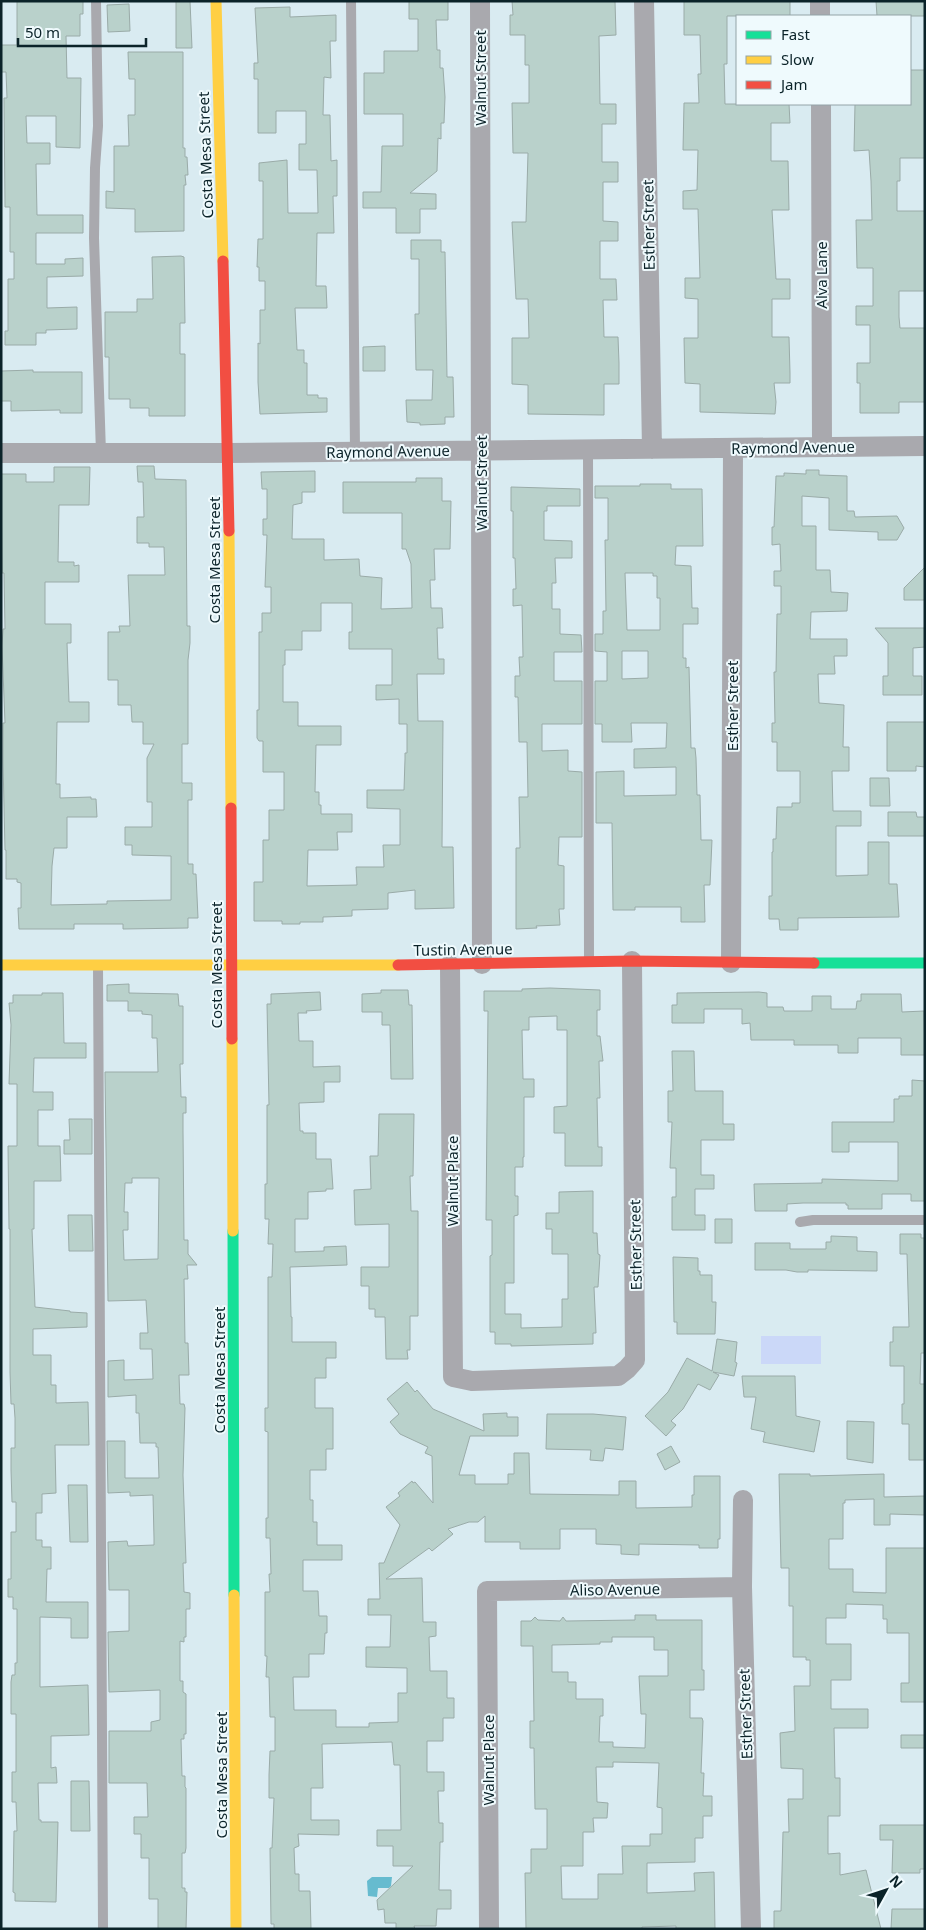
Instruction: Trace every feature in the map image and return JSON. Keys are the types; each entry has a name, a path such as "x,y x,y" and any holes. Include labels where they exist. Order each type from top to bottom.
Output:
{"street":[{"name":"Costa Mesa Street","path":"216,1 228,453 236,1929"},
{"name":"Walnut Street","path":"480,1 482,964"},
{"name":"Esther Street","path":"644,1 652,449"},
{"path":"820,1 820,15"},
{"name":"Alva Lane","path":"821,105 822,446"},
{"name":"Raymond Avenue","path":"1,453 228,453 925,446"},
{"name":"Esther Street","path":"731,963 733,448"},
{"name":"Esther Street","path":"472,1381 618,1376 635,1360 632,961"},
{"name":"Tustin Avenue","path":"1,965 450,965 632,961 925,963"},
{"name":"Walnut Place","path":"450,965 453,1377 472,1381"},
{"name":"Esther Street","path":"742,1500 742,1587 751,1929"},
{"name":"Aliso Avenue","path":"487,1591 742,1587"},
{"name":"Walnut Place","path":"487,1591 490,1929"}],"lane":[{"path":"96,1 98,126 94,238 101,453"},
{"path":"351,1 355,452"},
{"path":"588,450 589,962"},
{"path":"98,965 103,1929"},
{"path":"800,1222 813,1220 925,1220"}],"shaded area":[{"path":"761,1336 821,1336 821,1364 761,1364"},
{"path":"372,1877 392,1877 391,1886 389,1888 378,1888 377,1897 368,1896 367,1881"}],"building":[{"path":"17,1 83,1 83,14 80,14 80,36 66,36 67,78 81,78 80,148 56,147 56,116 26,116 27,143 50,143 50,164 36,164 37,215 83,215 83,233 36,233 36,264 65,264 65,259 83,258 83,276 47,277 47,308 77,307 77,329 46,330 46,333 36,333 36,345 5,345 5,331 8,331 8,279 14,279 14,252 10,252 10,207 5,207 4,98 7,98 6,72 1,72 1,45 17,45"},
{"path":"176,1 190,1 192,48 176,48"},
{"path":"409,1 448,1 448,20 436,20 437,50 440,50 440,68 443,68 444,123 441,123 441,139 438,138 437,171 410,193 436,194 436,209 420,209 420,233 396,233 396,208 363,208 363,192 381,192 382,146 403,146 403,114 364,114 364,73 384,73 384,51 418,51 418,19 409,19"},
{"path":"512,1 615,1 616,35 599,36 600,104 616,104 616,124 602,124 602,162 618,162 618,182 603,182 603,221 618,222 618,241 600,241 600,279 616,279 617,300 603,300 604,337 618,337 619,363 619,384 604,384 604,415 528,414 528,385 512,384 512,338 529,338 528,299 516,299 512,222 526,222 528,153 513,153 512,103 529,103 529,65 525,65 525,35 510,35 510,15 513,15"},
{"path":"684,1 790,1 790,15 727,16 727,64 724,64 725,104 789,105 790,123 771,123 771,161 788,161 789,210 772,210 776,279 790,279 790,299 772,299 772,337 789,337 790,373 790,383 774,383 775,414 700,412 700,384 685,383 684,338 698,338 698,299 685,298 685,278 700,278 698,209 683,209 683,191 697,190 698,150 683,150 684,103 699,103 698,74 701,74 700,35 684,35"},
{"path":"876,1 925,1 925,16 877,15"},
{"path":"129,4 130,31 108,32 107,5"},
{"path":"290,7 290,17 336,15 336,41 330,41 331,78 324,77 323,115 330,115 331,161 337,160 337,196 333,196 334,233 317,233 316,286 326,286 327,308 295,308 297,350 304,350 304,363 307,363 307,395 318,395 318,398 327,398 327,412 260,414 258,343 260,344 260,310 265,310 265,281 259,281 259,267 257,267 258,239 263,239 263,181 259,181 259,163 287,160 288,213 318,213 317,170 299,170 299,144 306,144 306,111 276,111 276,133 258,133 258,79 254,79 254,63 258,63 255,8"},
{"path":"128,52 183,52 183,148 185,148 185,157 187,157 188,175 185,175 186,185 184,185 184,231 135,232 135,209 106,208 106,191 114,192 114,146 129,146 128,115 135,115 135,79 129,79"},
{"path":"911,70 925,70 925,158 900,158 900,181 897,181 897,211 925,211 925,291 899,291 899,317 900,328 925,328 925,402 899,402 899,413 860,413 860,383 857,383 857,363 870,363 870,325 856,325 856,306 873,306 873,268 857,268 856,220 872,220 869,150 854,151 855,105 911,105"},
{"path":"411,240 441,240 441,252 445,252 447,377 453,377 454,417 445,417 445,424 420,425 420,423 407,422 406,400 432,400 433,370 416,370 415,314 419,314 419,259 411,259"},
{"path":"152,257 184,257 185,323 180,323 180,354 185,354 185,416 149,416 149,408 130,408 130,399 109,399 109,357 105,357 105,312 137,312 137,299 153,299"},
{"path":"385,346 385,371 363,371 363,347"},
{"path":"33,370 33,372 82,372 82,413 60,413 60,410 11,411 11,401 1,401 1,371"},
{"path":"137,466 154,466 155,479 186,480 187,626 190,626 190,643 188,660 188,744 182,744 182,783 192,783 192,800 188,800 188,864 193,864 193,874 196,874 198,918 188,918 188,928 123,929 123,924 74,924 74,929 19,929 18,908 21,908 21,883 17,882 17,879 6,879 3,762 3,723 5,723 2,646 3,629 5,629 4,573 2,573 1,474 26,474 26,482 54,482 54,467 90,467 89,505 59,505 58,562 74,562 74,566 79,565 79,582 45,582 45,624 71,624 71,643 67,643 69,702 89,702 89,722 57,722 56,784 60,784 60,798 91,797 91,799 96,799 97,817 67,817 67,848 54,848 51,905 107,904 107,901 171,900 171,856 132,855 132,845 125,845 125,827 152,827 152,802 147,802 147,758 154,744 143,744 143,722 132,722 131,705 118,705 118,680 108,680 108,632 120,632 119,626 130,626 128,575 165,575 164,547 149,547 149,543 137,543 137,517 144,517 143,482 138,482"},
{"path":"806,470 819,470 819,475 847,476 847,511 854,511 855,517 897,516 904,528 897,540 878,540 878,532 829,530 829,498 802,496 802,526 816,526 816,570 830,570 831,592 848,593 847,611 811,612 810,639 847,639 847,656 834,656 835,674 818,674 819,703 844,705 843,747 849,747 849,771 832,771 833,811 861,811 861,826 836,826 836,876 868,875 868,842 889,842 889,884 897,884 899,917 798,918 798,930 780,930 779,919 769,919 769,896 772,896 772,852 773,839 776,839 777,807 792,807 792,803 800,803 800,771 777,771 777,742 772,742 772,723 775,723 774,672 776,672 777,614 781,614 781,586 774,586 774,571 781,571 780,544 772,545 772,527 774,527 776,476 784,476 784,473 806,474"},
{"path":"315,471 315,492 302,492 302,503 293,505 292,539 324,539 324,560 359,559 360,576 382,578 381,609 412,608 411,564 406,549 402,549 402,513 343,513 343,482 416,482 416,478 442,478 442,501 451,501 450,549 434,549 435,580 430,580 431,608 442,608 443,628 437,628 438,659 444,659 444,674 417,674 418,721 443,721 442,847 453,847 454,908 415,909 415,890 388,893 388,909 352,910 352,916 323,917 323,922 282,924 282,921 254,921 254,882 263,882 263,840 269,840 269,810 284,810 284,772 263,772 263,741 259,741 257,738 259,632 262,632 262,613 271,613 271,587 265,587 267,535 263,535 263,519 267,519 267,489 262,489 261,472","holes":["321,603 352,603 352,632 349,632 349,649 392,649 392,685 376,685 376,700 399,699 399,724 407,724 404,790 367,790 367,808 400,809 400,845 383,845 384,867 356,867 357,885 307,886 308,850 338,850 337,832 352,832 352,814 321,814 319,792 315,792 316,745 341,745 341,726 298,726 298,702 283,702 285,650 302,650 302,631 321,631"]},
{"path":"640,484 671,484 671,489 702,489 703,546 676,546 675,565 691,566 692,608 698,608 698,624 683,624 683,658 686,658 686,668 689,667 691,748 695,748 697,795 700,795 701,840 712,840 710,885 704,885 705,922 681,922 681,907 635,907 635,910 613,910 612,823 596,823 596,772 624,771 624,796 676,795 676,767 634,768 634,749 666,748 667,723 631,723 632,742 602,742 602,724 595,724 595,681 607,681 607,652 595,651 595,634 603,634 603,611 606,611 605,540 608,540 608,498 595,498 595,486 640,486","holes":["625,573 653,573 653,576 657,576 657,598 660,598 660,630 627,630","622,651 648,651 648,678 622,679"]},
{"path":"511,487 580,489 580,506 547,506 547,511 544,511 544,540 572,541 572,558 555,558 556,583 552,583 552,609 560,609 560,634 581,635 582,652 554,652 554,681 582,681 582,724 542,724 542,751 568,750 568,771 582,772 582,837 559,837 558,865 564,866 564,909 559,909 560,925 516,929 516,848 520,848 519,797 528,797 527,742 519,742 518,697 515,697 515,676 520,676 519,657 523,657 522,605 513,606 513,589 516,589"},
{"path":"925,567 925,600 904,600 904,588"},
{"path":"875,628 925,628 925,647 913,648 913,676 922,676 922,695 883,695 883,676 888,676 888,643"},
{"path":"887,722 925,722 925,767 916,766 916,771 887,771"},
{"path":"870,778 889,778 890,806 870,806"},
{"path":"888,812 916,812 917,817 925,817 925,836 888,836"},
{"path":"129,984 129,993 178,994 179,1006 183,1006 183,1064 180,1064 181,1097 186,1097 186,1113 183,1113 184,1240 188,1240 188,1254 197,1265 187,1265 188,1279 184,1279 185,1343 188,1343 189,1375 179,1375 180,1404 184,1404 185,1408 183,1475 186,1563 183,1563 184,1592 190,1593 190,1609 186,1609 186,1637 184,1637 184,1642 180,1641 180,1681 183,1681 183,1692 186,1694 186,1734 184,1734 184,1739 181,1739 182,1776 185,1776 186,1788 186,1848 185,1853 182,1853 182,1888 185,1888 185,1892 187,1892 186,1929 158,1929 158,1899 149,1899 149,1858 141,1858 141,1834 134,1834 134,1817 148,1817 147,1783 109,1783 109,1731 151,1731 151,1722 160,1720 160,1690 109,1692 108,1632 129,1631 129,1590 109,1590 108,1542 127,1541 128,1546 154,1545 154,1538 153,1495 130,1496 130,1492 108,1493 107,1441 125,1441 125,1478 159,1478 158,1447 156,1447 156,1443 140,1443 136,1395 108,1397 108,1361 124,1360 124,1380 153,1379 152,1349 140,1349 140,1333 148,1333 146,1300 108,1301 105,1072 158,1072 157,1038 152,1038 152,1015 142,1014 142,1011 128,1011 128,1001 107,1001 107,985","holes":["132,1178 159,1178 158,1259 124,1260 123,1230 128,1230 128,1212 124,1212 125,1183 132,1183"]},
{"path":"522,989 600,990 600,1010 597,1010 597,1036 600,1036 603,1061 599,1061 600,1098 597,1098 598,1147 602,1147 602,1166 565,1166 565,1133 554,1133 554,1107 567,1106 567,1030 557,1030 557,1016 529,1017 529,1030 522,1030 523,1079 534,1079 534,1097 524,1097 523,1167 515,1167 515,1196 518,1196 518,1215 514,1216 514,1283 505,1283 505,1314 521,1314 521,1328 562,1327 562,1299 568,1299 568,1254 552,1254 552,1229 546,1229 546,1213 559,1213 559,1192 593,1191 593,1233 597,1233 598,1254 600,1255 598,1287 594,1287 596,1333 593,1333 593,1344 511,1346 511,1344 495,1344 495,1332 490,1332 492,1220 486,1220 488,1011 484,1011 484,991 522,991"},
{"path":"381,990 408,990 409,1005 412,1005 413,1079 391,1079 390,1025 382,1025 382,1012 362,1012 362,994 381,993"},
{"path":"320,992 321,1010 298,1013 299,1041 313,1041 313,1067 340,1066 340,1082 324,1082 324,1102 299,1103 300,1131 303,1131 303,1133 316,1133 316,1159 331,1159 333,1189 308,1192 308,1219 295,1219 295,1252 324,1251 324,1247 346,1246 347,1265 290,1267 291,1317 292,1342 336,1342 336,1358 326,1358 326,1378 315,1378 315,1408 333,1408 333,1449 326,1449 326,1470 310,1470 310,1500 313,1500 313,1522 317,1522 317,1545 342,1545 342,1560 303,1560 303,1591 318,1591 319,1616 327,1616 327,1633 325,1633 324,1654 309,1654 309,1677 293,1677 294,1710 336,1710 336,1727 369,1727 369,1723 398,1722 398,1693 407,1693 407,1668 366,1667 366,1647 390,1647 391,1615 368,1615 368,1599 380,1599 379,1563 384,1563 400,1525 386,1507 400,1496 398,1493 412,1481 433,1503 432,1456 425,1453 428,1447 400,1434 390,1422 399,1414 387,1399 407,1382 415,1392 417,1390 433,1409 484,1431 483,1414 507,1413 507,1417 518,1417 518,1436 470,1436 459,1475 475,1475 475,1484 508,1484 508,1474 514,1474 514,1453 529,1453 530,1494 619,1495 619,1481 636,1481 636,1508 692,1507 694,1476 720,1476 720,1539 718,1539 718,1548 699,1548 699,1545 639,1544 639,1555 621,1554 621,1545 596,1544 596,1529 560,1529 560,1549 520,1549 520,1542 485,1542 485,1516 478,1522 469,1522 448,1529 453,1534 432,1551 429,1548 386,1579 422,1578 423,1622 436,1622 436,1636 429,1637 430,1671 447,1671 447,1698 454,1698 454,1718 443,1718 443,1741 427,1741 427,1772 444,1772 444,1791 438,1791 439,1823 443,1823 443,1842 440,1842 439,1890 451,1890 451,1909 437,1909 436,1926 414,1926 415,1929 396,1929 396,1923 385,1923 384,1909 378,1910 377,1900 413,1866 393,1866 393,1846 377,1846 377,1830 401,1830 400,1765 394,1765 392,1742 322,1744 323,1788 311,1788 311,1820 339,1820 339,1835 298,1834 299,1846 294,1848 295,1874 299,1874 299,1891 310,1891 311,1929 274,1929 274,1924 271,1924 270,1848 272,1848 274,1798 269,1798 269,1775 270,1751 275,1751 275,1717 270,1717 269,1677 266,1677 267,1656 265,1656 265,1592 270,1592 269,1574 271,1574 270,1538 266,1538 266,1518 268,1518 268,1432 265,1431 265,1408 268,1408 268,1277 272,1277 273,1244 268,1244 269,1219 265,1219 267,1105 269,1105 267,1004 271,1004 271,994"},
{"path":"42,993 63,993 64,1043 86,1043 86,1058 34,1058 33,1092 53,1092 53,1110 38,1110 38,1146 60,1146 61,1181 34,1181 34,1229 32,1229 35,1307 87,1313 87,1327 33,1329 33,1355 51,1355 51,1385 56,1385 56,1403 88,1402 89,1445 55,1445 56,1493 42,1494 42,1513 36,1513 36,1540 42,1540 42,1547 51,1547 51,1569 47,1569 46,1602 88,1602 88,1638 71,1638 71,1618 40,1617 40,1687 88,1685 89,1735 51,1736 51,1768 56,1767 57,1783 38,1783 39,1820 41,1822 58,1822 56,1902 15,1901 15,1893 13,1892 14,1831 17,1831 16,1802 12,1802 12,1772 16,1772 16,1714 11,1714 11,1682 12,1675 15,1675 15,1663 17,1663 17,1609 13,1609 13,1597 8,1597 8,1579 11,1579 11,1532 16,1532 16,1502 12,1502 11,1470 11,1448 15,1448 15,1418 14,1404 11,1404 10,1372 8,1146 17,1146 17,1084 9,1084 11,1025 9,1003 13,1003 13,995 42,995"},
{"path":"677,993 767,993 767,1007 783,1007 784,1011 812,1011 812,996 831,996 831,1009 856,1009 857,1001 861,1001 861,994 901,994 902,1012 924,1011 925,1055 901,1055 901,1038 858,1038 858,1053 838,1053 838,1045 794,1045 794,1040 751,1040 750,1023 742,1024 742,1009 704,1009 704,1023 672,1023 672,1005 677,1005"},
{"path":"672,1051 694,1051 695,1091 723,1091 723,1124 734,1124 734,1140 701,1140 701,1175 714,1175 714,1189 695,1189 695,1215 705,1215 705,1230 672,1230 672,1197 676,1197 676,1168 670,1168 672,1122 668,1122 668,1091 673,1091"},
{"path":"912,1080 925,1081 925,1201 911,1201 911,1194 882,1194 882,1209 848,1209 846,1203 803,1203 787,1204 787,1211 755,1211 754,1184 822,1183 822,1179 898,1181 898,1142 849,1142 849,1152 832,1152 832,1122 894,1122 894,1099 899,1099 899,1096 912,1096"},
{"path":"379,1114 414,1114 413,1176 410,1176 411,1211 418,1211 418,1316 410,1316 410,1350 407,1350 408,1359 386,1359 385,1317 375,1317 375,1309 369,1309 369,1286 361,1286 361,1267 389,1267 389,1224 355,1225 354,1190 371,1189 370,1156 378,1156"},
{"path":"69,1119 92,1119 92,1154 64,1154 64,1140 70,1140"},
{"path":"68,1215 92,1215 93,1251 69,1251"},
{"path":"715,1219 732,1219 732,1243 715,1243"},
{"path":"900,1234 921,1234 921,1238 925,1238 925,1353 921,1353 920,1384 925,1384 925,1460 909,1460 909,1424 902,1424 904,1366 890,1366 890,1342 893,1342 893,1327 909,1327 907,1254 900,1254"},
{"path":"831,1236 857,1237 857,1251 877,1252 877,1271 808,1270 808,1272 797,1272 755,1270 755,1243 790,1243 790,1249 826,1249 826,1242 831,1242"},
{"path":"673,1257 698,1258 698,1271 700,1271 700,1275 712,1275 712,1302 716,1302 715,1334 677,1334 677,1322 674,1322"},
{"path":"717,1339 737,1342 735,1362 737,1363 734,1376 713,1372 719,1375 710,1390 698,1384 683,1409 671,1421 676,1425 666,1436 645,1416 668,1392 687,1358 712,1371"},
{"path":"742,1376 795,1376 796,1416 820,1421 814,1452 763,1442 765,1432 751,1429 756,1397 744,1397"},
{"path":"547,1414 593,1414 626,1417 623,1450 605,1448 603,1461 590,1460 591,1450 546,1449"},
{"path":"847,1421 874,1422 873,1463 847,1459"},
{"path":"671,1446 680,1462 665,1470 657,1454"},
{"path":"779,1474 810,1474 810,1476 884,1474 884,1497 925,1496 925,1515 890,1514 890,1525 874,1525 874,1499 845,1500 845,1503 843,1503 843,1539 829,1539 829,1569 853,1569 853,1592 886,1593 886,1548 925,1548 925,1702 901,1702 901,1683 909,1683 909,1633 887,1633 887,1619 883,1619 883,1605 846,1604 846,1618 826,1618 826,1644 851,1644 851,1680 831,1680 831,1709 868,1709 868,1728 834,1728 835,1778 840,1778 840,1816 828,1816 828,1854 840,1853 840,1875 866,1870 881,1929 774,1929 774,1911 781,1911 783,1832 789,1832 788,1799 803,1799 803,1769 781,1768 780,1733 795,1731 794,1686 810,1686 810,1660 806,1660 806,1657 793,1657 793,1606 789,1606 789,1568 781,1568"},
{"path":"68,1485 87,1485 88,1542 70,1542"},
{"path":"635,1615 656,1615 656,1620 702,1620 704,1690 690,1690 690,1718 702,1718 703,1721 701,1773 704,1773 703,1796 712,1796 712,1816 703,1816 703,1838 695,1838 695,1862 647,1863 647,1893 695,1891 694,1873 714,1872 715,1929 676,1929 676,1926 642,1927 642,1929 526,1929 525,1873 531,1873 531,1849 547,1849 547,1809 535,1809 534,1748 530,1748 530,1721 534,1721 533,1646 521,1646 521,1621 531,1621 535,1617 538,1620 560,1621 563,1617 566,1621 635,1620","holes":["612,1637 654,1637 654,1650 668,1650 668,1676 639,1676 641,1714 646,1714 645,1748 613,1747 613,1742 599,1742 600,1716 603,1716 603,1699 576,1699 576,1682 568,1682 568,1672 552,1672 552,1645 600,1644 600,1642 612,1642","613,1762 659,1763 657,1807 662,1808 662,1834 650,1834 650,1846 622,1846 623,1874 598,1874 598,1899 562,1899 561,1866 583,1866 583,1832 594,1832 593,1818 607,1818 608,1803 597,1802 596,1767 613,1767"]},
{"path":"901,1735 925,1735 925,1748 901,1748"},
{"path":"71,1781 89,1781 90,1831 71,1831"},
{"path":"880,1825 925,1825 925,1869 920,1869 920,1873 892,1873 893,1840 880,1840"},
{"path":"892,1909 925,1909 925,1929 891,1929"}],"traffic: fast":[{"path":"814,963 925,963"},
{"path":"233,1231 234,1595"}],"traffic: slow":[{"path":"216,1 223,261"},
{"path":"229,531 231,808"},
{"path":"1,965 398,965"},
{"path":"232,1039 233,1231"},
{"path":"234,1595 236,1929"}],"traffic: jam":[{"path":"223,261 229,531"},
{"path":"231,808 232,1039"},
{"path":"398,965 632,961 814,963"}]}
